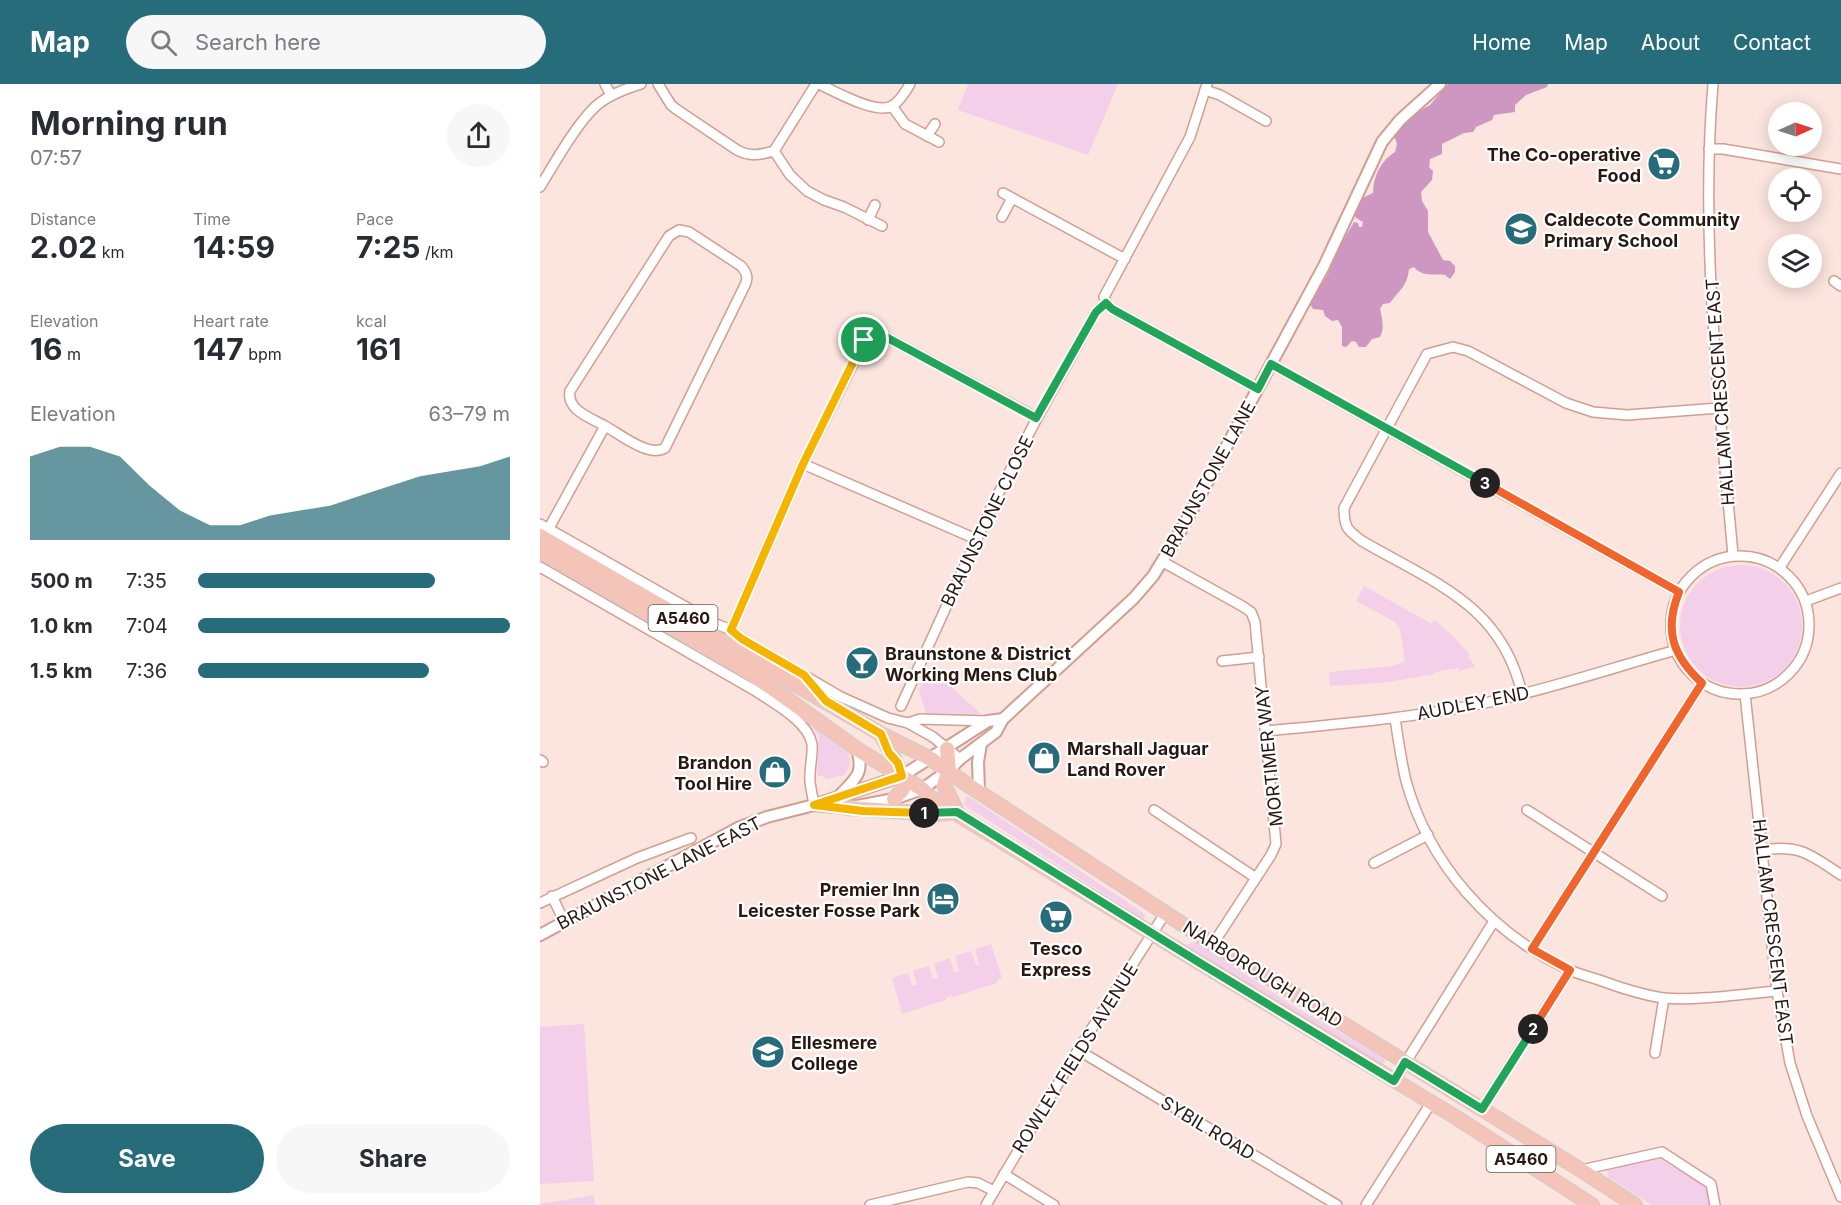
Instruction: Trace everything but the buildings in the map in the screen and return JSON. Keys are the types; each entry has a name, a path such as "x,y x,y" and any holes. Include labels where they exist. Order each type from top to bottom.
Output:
{"main road":[{"name":"A5460","path":"543,529 881,734 949,770"},
{"name":"A5460","path":"540,551 751,673 857,749 922,789"},
{"path":"881,734 889,753 898,763 902,776 903,789 894,799"},
{"path":"847,808 936,814 957,812 944,785 949,770 947,749"},
{"name":"NARBOROUGH ROAD","path":"949,770 965,783 980,790 1212,944 1635,1205"},
{"name":"NARBOROUGH ROAD","path":"922,789 931,798 1431,1103 1592,1205"}],"street":[{"path":"605,84 611,95"},
{"path":"541,183 583,121 596,106 611,95 641,84"},
{"path":"658,84 676,109 745,155 757,156 774,151 818,84 876,107 892,106 910,84"},
{"name":"BRAUNSTONE LANE","path":"949,770 996,732 1004,719 1134,598 1163,562 1324,266 1382,142 1400,120 1440,84"},
{"name":"HALLAM CRESCENT EAST","path":"1713,84 1709,149 1710,263 1719,408 1733,555"},
{"path":"1206,87 1266,120"},
{"name":"BRAUNSTONE CLOSE","path":"901,706 976,539 1036,418 1096,312 1106,303 1104,297 1190,137 1206,87"},
{"path":"892,106 905,124 939,142"},
{"path":"927,136 935,124"},
{"path":"1709,149 1723,149 1841,169"},
{"path":"774,151 790,175 807,191 882,226"},
{"path":"1003,193 1125,259"},
{"path":"1002,217 1012,198"},
{"path":"868,220 875,205"},
{"path":"678,230 689,232 741,266 748,280 665,448 660,451 647,450 605,426 575,409 569,400 570,391 669,236 678,230"},
{"path":"1106,303 1112,309 1258,389"},
{"path":"731,630 803,464 864,340 872,334 884,336 1036,418"},
{"path":"1522,694 1517,672 1507,649 1479,614 1464,600 1362,541 1349,531 1344,522 1344,508 1427,354 1453,347 1468,351 1566,403 1593,412 1627,415 1719,408"},
{"path":"1271,364 1679,592"},
{"path":"605,426 543,529 714,623 731,630 742,639 839,696 888,718 908,723 933,737 960,759"},
{"path":"803,464 976,539"},
{"path":"1780,567 1841,473"},
{"path":"1733,555 1757,557 1780,567 1798,585 1806,601 1810,629 1801,659 1776,685 1745,694 1723,692 1702,683 1686,668 1676,650 1671,633 1673,608 1679,592 1698,570 1733,555"},
{"name":"MORTIMER WAY","path":"1163,562 1251,612 1255,622 1276,844 1272,855 1212,944"},
{"path":"540,567 754,690 786,711 810,737 812,752 810,782 814,805"},
{"path":"1806,601 1841,588"},
{"name":"AUDLEY END","path":"1266,731 1395,718 1483,703 1676,650"},
{"path":"1222,661 1259,657"},
{"path":"804,675 826,701"},
{"path":"1532,949 1702,683"},
{"name":"HALLAM CRESCENT EAST","path":"1745,694 1777,991 1790,1064 1807,1116 1841,1197"},
{"path":"1395,718 1407,783 1428,835 1446,867 1469,896 1494,921 1532,949 1570,970 1624,988 1664,998 1716,997 1777,991"},
{"path":"908,723 920,719 988,721 1004,719"},
{"path":"931,759 988,721"},
{"path":"980,790 978,762 981,744"},
{"path":"839,796 860,771 861,764 857,749"},
{"name":"BRAUNSTONE LANE EAST","path":"540,935 740,826 902,776 931,759"},
{"name":"BRAUNSTONE LANE EAST","path":"814,805 847,808 894,799 922,789 949,770"},
{"path":"1154,810 1256,878"},
{"path":"1527,810 1662,896"},
{"path":"1374,863 1428,835"},
{"path":"540,903 637,858 691,838"},
{"path":"1762,850 1781,847 1804,851 1841,875"},
{"path":"552,896 564,921"},
{"name":"ROWLEY FIELDS AVENUE","path":"986,1205 1078,1050 1166,912"},
{"path":"1394,1081 1494,921"},
{"path":"1482,1109 1570,970"},
{"path":"1655,1053 1664,998"},
{"name":"SYBIL ROAD","path":"1078,1050 1338,1205"},
{"path":"1366,1205 1431,1103"},
{"path":"1581,1170 1662,1152 1711,1184 1715,1205"},
{"path":"1004,1174 1054,1205"},
{"path":"870,1205 968,1182 978,1183 994,1191"}],"shaded area":[{"path":"968,84 1118,84 1088,155 958,110"},
{"path":"1448,84 1548,84 1547,87 1526,95 1515,105 1515,112 1494,115 1492,120 1476,127 1473,132 1464,133 1442,144 1442,154 1430,159 1429,167 1433,171 1432,180 1421,192 1422,201 1428,211 1428,232 1443,260 1450,261 1455,266 1455,272 1450,279 1445,275 1424,274 1414,267 1409,269 1407,280 1402,288 1390,303 1383,304 1380,309 1383,326 1380,337 1372,339 1366,347 1359,347 1356,342 1352,341 1346,347 1342,346 1342,327 1338,320 1332,321 1325,316 1323,310 1313,309 1308,301 1310,297 1316,296 1329,273 1341,240 1344,239 1354,222 1362,227 1363,222 1356,218 1354,213 1360,199 1373,193 1374,181 1379,170 1395,152 1397,144 1393,133 1414,114 1430,105"},
{"path":"1741,565 1764,570 1775,575 1784,583 1792,592 1797,603 1802,626 1797,649 1792,660 1784,669 1775,677 1764,682 1741,687 1718,682 1707,677 1698,669 1690,660 1685,649 1680,626 1685,603 1690,592 1698,583 1707,575 1718,570"},
{"path":"1364,586 1432,624 1434,620 1470,655 1468,656 1475,667 1459,671 1458,668 1382,683 1330,686 1329,672 1393,666 1405,661 1400,630 1395,622 1356,601"},
{"path":"926,674 947,683 981,714 926,713 919,690"},
{"path":"813,727 849,754 850,764 845,775 826,779 822,775 817,777 819,736"},
{"path":"966,795 1145,914 1145,918 964,805"},
{"path":"1196,942 1292,1005 1384,1058 1385,1063 1379,1064 1183,945"},
{"path":"991,944 1002,978 997,980 997,983 953,997 952,995 946,1000 902,1014 892,978 908,973 912,986 917,985 913,971 929,966 933,979 938,978 934,964 950,958 954,972 959,971 955,956 971,951 976,965 979,965 975,949"},
{"path":"584,1024 594,1181 540,1184 540,1027"},
{"path":"1660,1159 1708,1188 1712,1205 1652,1205 1608,1177 1607,1169"},
{"path":"594,1195 595,1205 540,1205 540,1204"}],"place":[{"name":"The Co-operative Food","path":"1664,164"},
{"name":"Caldecote Community Primary School","path":"1521,229"},
{"name":"Braunstone & District Working Mens Club","path":"862,663"},
{"name":"Marshall Jaguar Land Rover","path":"1044,758"},
{"name":"Brandon Tool Hire","path":"775,772"},
{"name":"Premier Inn Leicester Fosse Park","path":"943,899"},
{"name":"Tesco Express","path":"1056,917"},
{"name":"Ellesmere College","path":"768,1052"}],"route":[{"path":"1106,303 1112,309 1258,389 1271,364 1679,592 1673,608 1671,633 1676,650 1686,668 1702,683 1532,949 1570,970 1482,1109 1405,1062 1394,1081 957,812 936,814 863,811 814,805 902,776 898,763 889,753 881,734 826,701 804,675 742,639 731,630 803,464 864,340 872,334 884,336 1036,418 1096,312 1106,303"}]}
